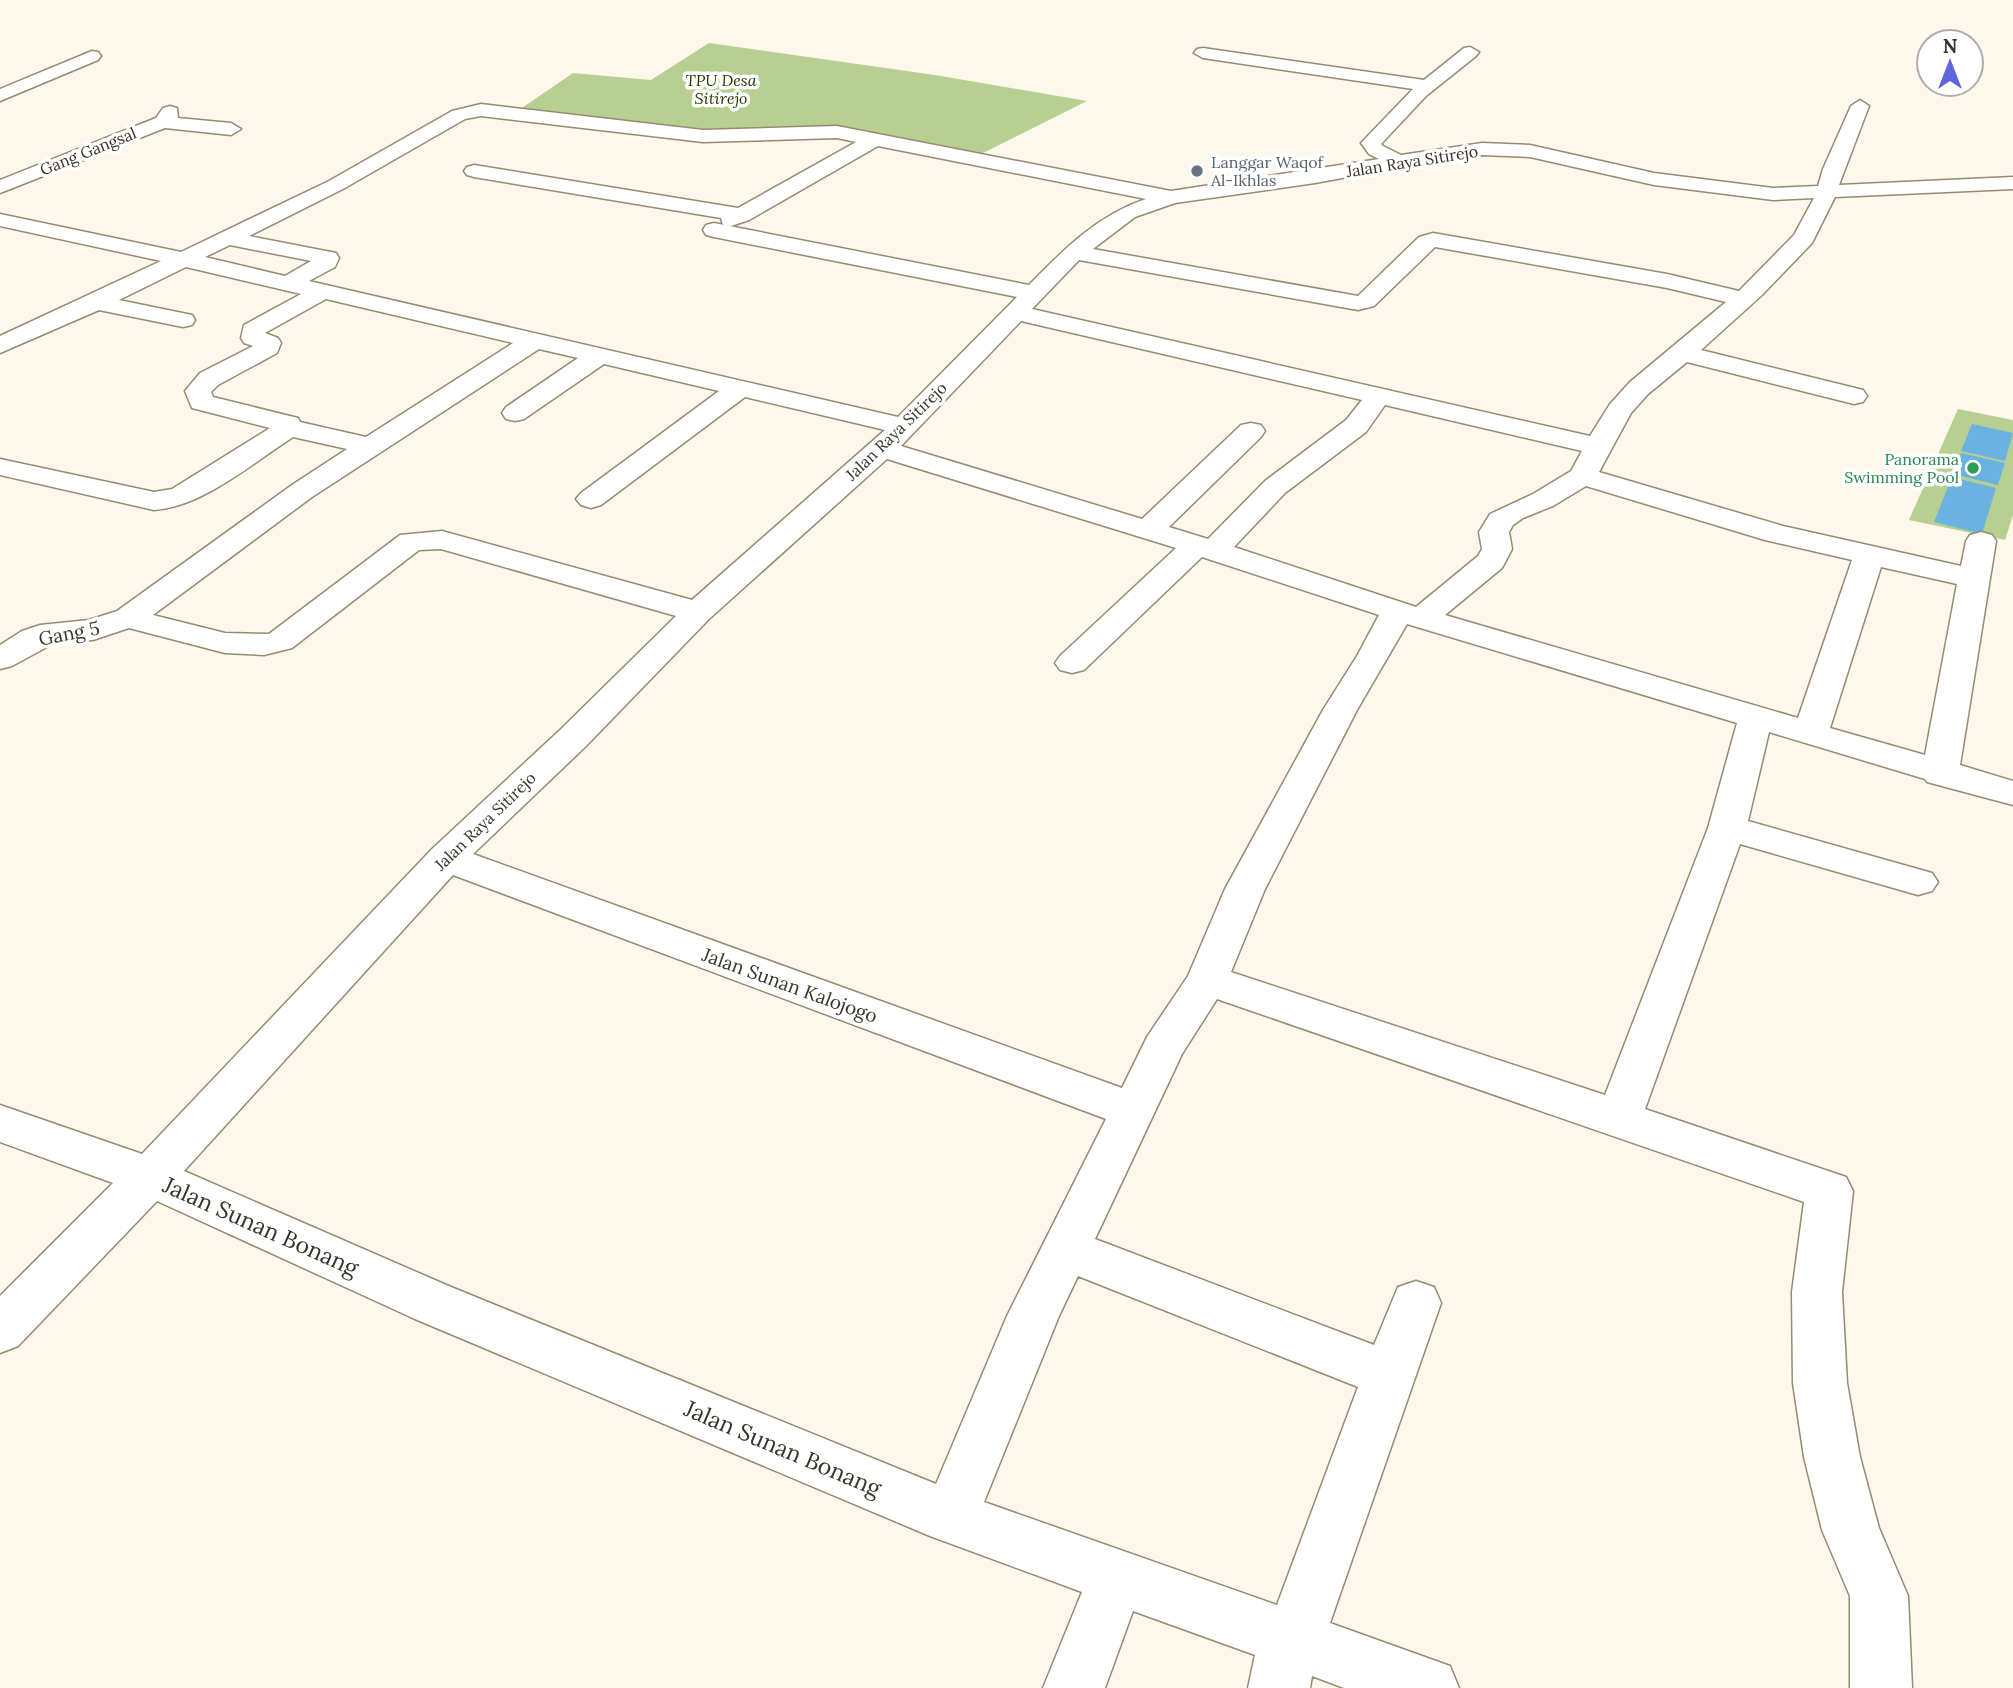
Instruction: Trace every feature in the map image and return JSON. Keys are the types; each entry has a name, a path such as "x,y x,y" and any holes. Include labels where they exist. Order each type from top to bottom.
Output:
{"street":[{"path":"1399,162 1376,150 1371,143 1428,86 1470,52"},
{"path":"1203,53 1428,86"},
{"path":"0,96 92,56"},
{"path":"950,1517 1033,1316 1163,1049 1207,980 1245,889 1340,710 1374,656 1409,615 1491,561 1497,549 1494,531 1501,520 1543,500 1582,476 1619,410 1639,388 1744,299 1804,238 1827,193 1833,169 1860,106"},
{"path":"0,345 96,302 335,185 459,115 471,111 495,110 703,136 819,131 877,138 1172,197"},
{"name":"Gang Gangsal","path":"0,187 167,117 231,129"},
{"path":"877,138 706,236 1024,302 1379,396 1600,447"},
{"name":"Jalan Raya Sitirejo","path":"0,1330 150,1177 446,858 573,738 698,612 882,449 1074,252 1127,212 1172,197 1457,151 1511,149 1685,184 1773,194 2013,183"},
{"path":"474,171 741,215"},
{"path":"0,220 182,259 903,426"},
{"path":"226,238 328,260 286,284"},
{"path":"1074,252 1358,303 1366,301 1427,242 1433,240 1667,281 1744,299"},
{"path":"289,428 288,424 201,402 198,391 209,379 268,348 269,343 253,338 253,330 322,292"},
{"path":"96,302 183,320"},
{"path":"0,324 29,331"},
{"name":"Gang 5","path":"0,659 34,638 52,632 93,630 134,614 302,491 534,341"},
{"path":"1682,353 1854,396"},
{"path":"515,413 599,356"},
{"path":"592,499 739,389"},
{"path":"1072,663 1275,487 1356,426 1379,396"},
{"path":"0,467 154,501 170,500 182,495 289,428 369,446"},
{"path":"1148,530 1251,431"},
{"path":"882,449 1148,530 1409,615 1756,716 1940,774 2013,793"},
{"path":"1582,476 1708,515 1869,556 1974,578"},
{"path":"134,614 240,646 269,645 281,641 411,541 428,539 442,540 698,612"},
{"path":"1940,774 1981,541"},
{"path":"1811,733 1869,556"},
{"path":"1619,1118 1727,828 1756,716"},
{"path":"1727,828 1918,882"},
{"name":"Jalan Sunan Kalojogo","path":"446,858 1135,1111"},
{"path":"1207,980 1829,1191 1817,1292 1820,1383 1832,1457 1851,1530 1879,1596 1881,1688"},
{"path":"0,1123 150,1177"},
{"name":"Jalan Sunan Bonang","path":"150,1177 433,1303 950,1517 1117,1577 1287,1656 1428,1688"},
{"path":"1065,1249 1389,1375"},
{"path":"1287,1656 1416,1303"},
{"path":"1074,1688 1117,1577"}],"green space":[{"name":"TPU Desa Sitirejo","path":"709,43 935,75 1087,101 981,154 848,128 721,134 516,112 573,73 651,80"},
{"name":"Panorama Swimming Pool","path":"1958,409 2013,420 2013,515 2005,540 1909,520"}],"water":[{"path":"1972,424 2013,433 2005,461 1961,451"},
{"path":"1961,453 2005,463 1998,485 1953,474"},
{"path":"1952,477 1996,488 1982,534 1934,522"}],"place":[{"name":"Langgar Waqof Al-Ikhlas","path":"1197,171"},
{"name":"Panorama Swimming Pool","path":"1973,468"}]}
